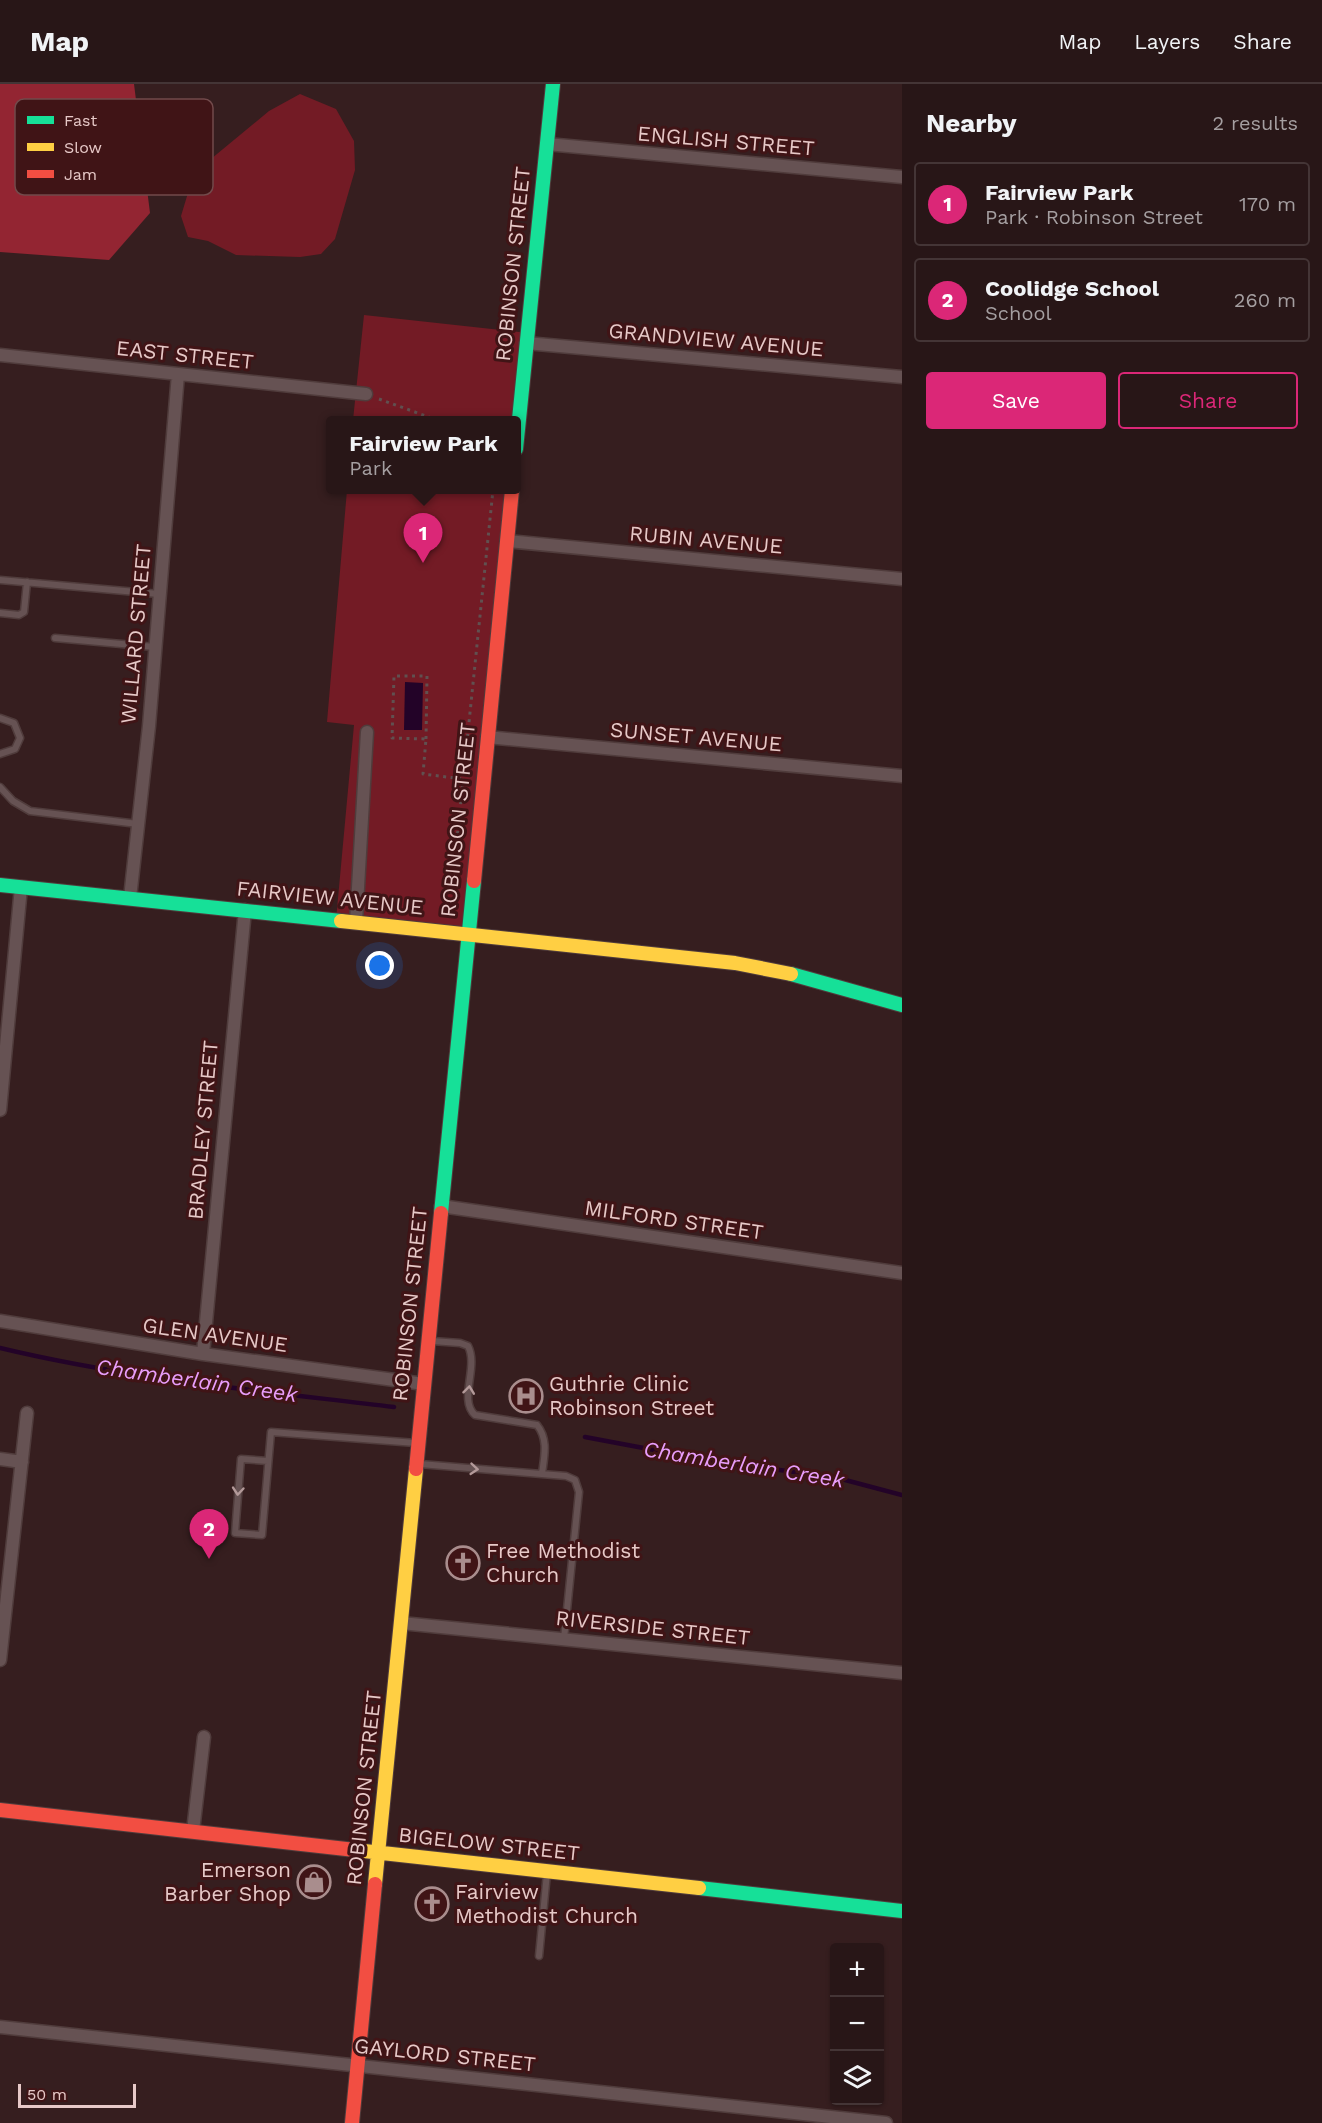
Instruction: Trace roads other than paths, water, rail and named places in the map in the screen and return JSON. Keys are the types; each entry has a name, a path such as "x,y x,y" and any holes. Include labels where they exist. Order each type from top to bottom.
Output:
{"street":[{"name":"ROBINSON STREET","path":"519,416 553,84"},
{"name":"ENGLISH STREET","path":"546,144 902,177"},
{"name":"GRANDVIEW AVENUE","path":"526,343 771,363 902,377"},
{"name":"EAST STREET","path":"0,355 366,394"},
{"name":"WILLARD STREET","path":"130,898 155,647 177,374"},
{"name":"ROBINSON STREET","path":"352,2123 512,494"},
{"name":"RUBIN AVENUE","path":"507,541 902,579"},
{"path":"356,922 367,732"},
{"name":"SUNSET AVENUE","path":"487,737 902,776"},
{"name":"FAIRVIEW AVENUE","path":"0,885 735,963 785,972 902,1005"},
{"path":"0,1110 21,887"},
{"name":"BRADLEY STREET","path":"203,1354 245,910"},
{"name":"MILFORD STREET","path":"441,1206 902,1272"},
{"name":"GLEN AVENUE","path":"0,1321 203,1354 424,1384"},
{"path":"0,1660 27,1413"},
{"path":"0,1459 22,1462"},
{"name":"RIVERSIDE STREET","path":"401,1623 902,1673"},
{"path":"194,1832 204,1737"},
{"name":"BIGELOW STREET","path":"0,1810 902,1911"},
{"name":"GAYLORD STREET","path":"0,2027 886,2123"}],"lane":[{"path":"0,580 159,594"},
{"path":"0,613 19,615 24,612 27,582"},
{"path":"55,638 155,647"},
{"path":"0,718 14,723 20,738 15,749 0,754"},
{"path":"0,787 13,801 30,811 138,824"},
{"path":"428,1340 468,1346 473,1361 468,1401 470,1410 475,1415 537,1425 543,1433 545,1443 542,1474"},
{"path":"268,1461 241,1459 235,1533 262,1535 272,1432 418,1443"},
{"path":"416,1464 542,1474 575,1480 579,1491 564,1639"},
{"path":"538,1956 547,1872"}],"waterway":[{"name":"Chamberlain Creek","path":"0,1348 147,1376 394,1407"},
{"name":"Chamberlain Creek","path":"585,1437 718,1462 834,1477 902,1495"}],"place":[{"name":"Fairview Park","path":"423,563"},
{"name":"Guthrie Clinic Robinson Street","path":"526,1396"},
{"name":"Coolidge School","path":"209,1559"},
{"name":"Free Methodist Church","path":"463,1563"},
{"name":"Emerson Barber Shop","path":"314,1882"},
{"name":"Fairview Methodist Church","path":"432,1904"}]}
